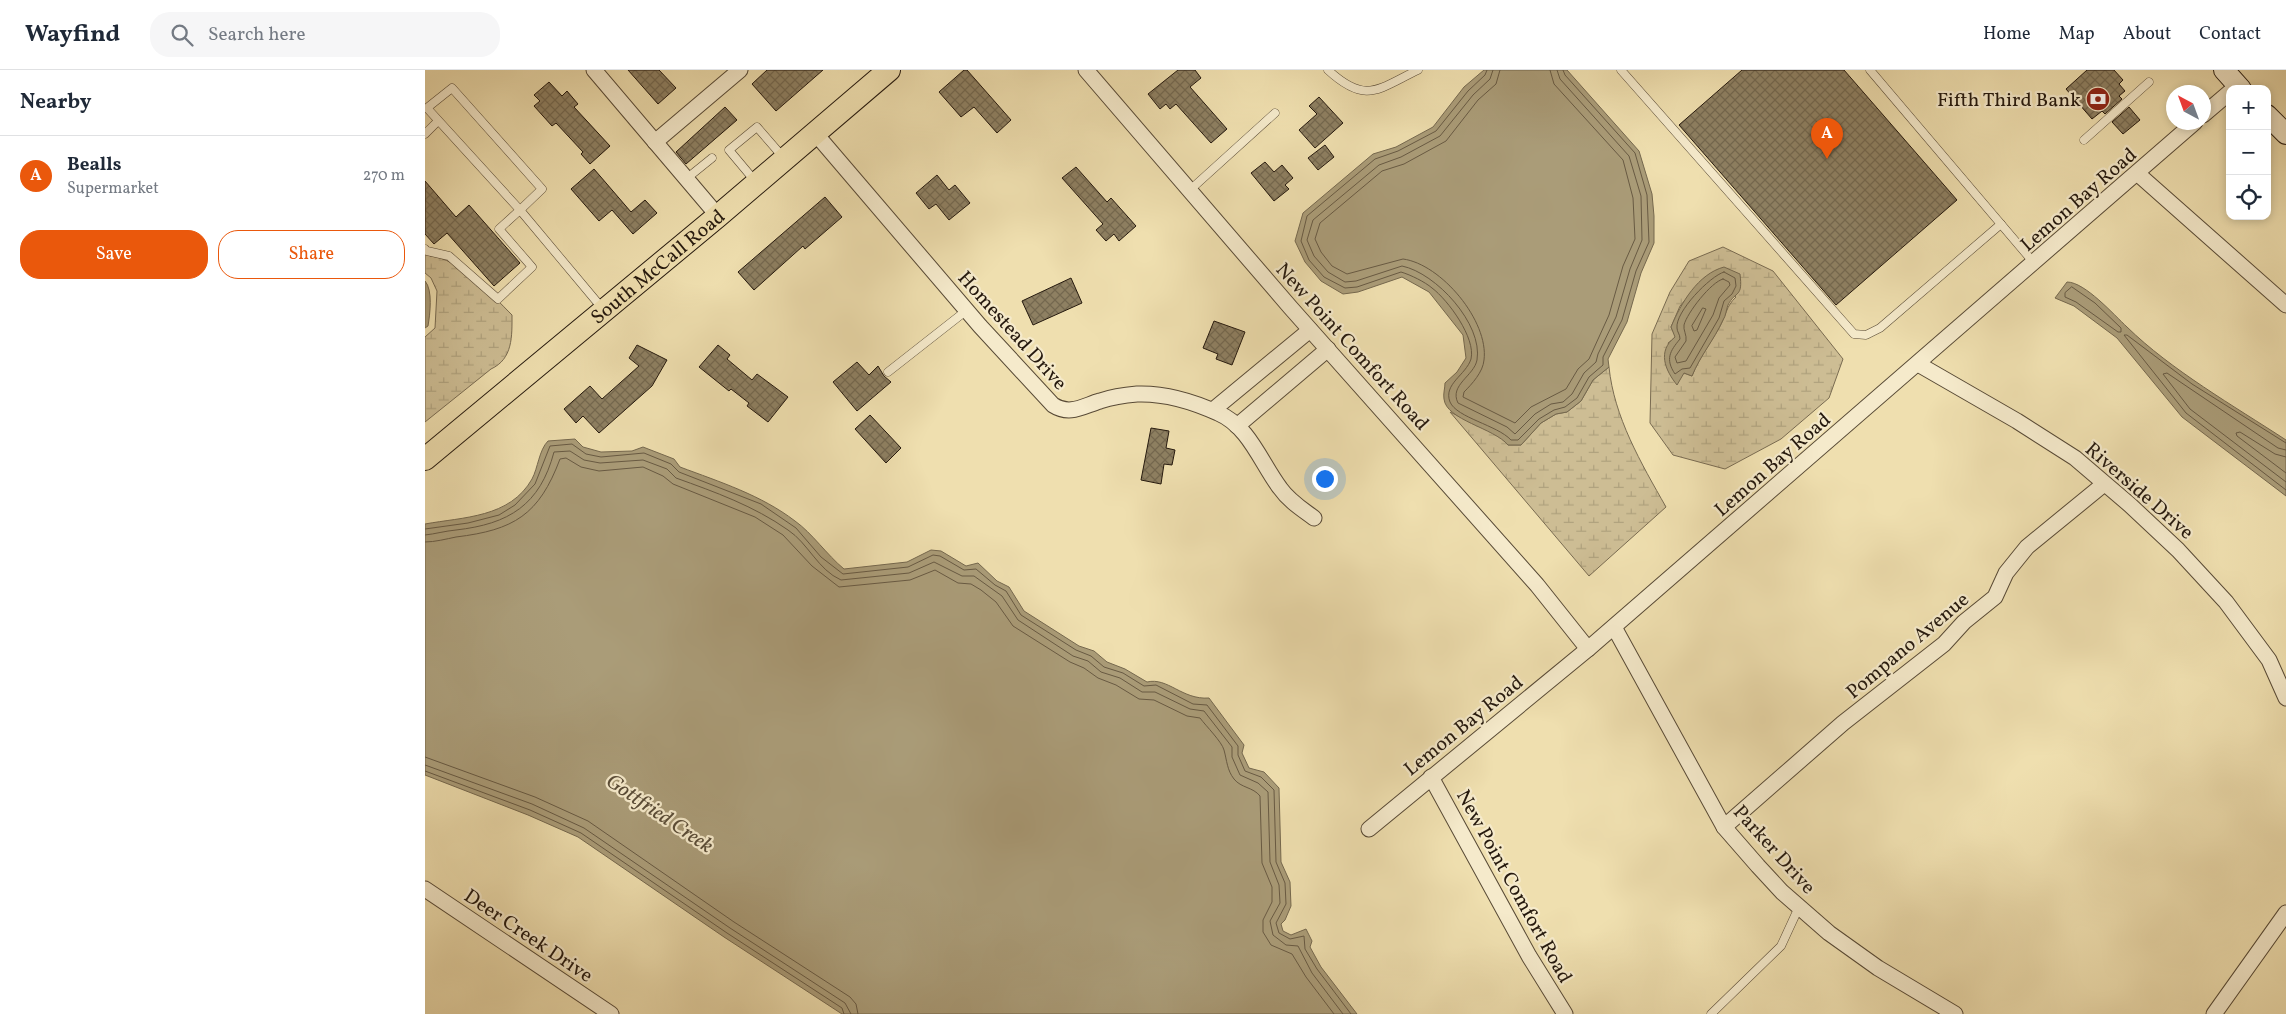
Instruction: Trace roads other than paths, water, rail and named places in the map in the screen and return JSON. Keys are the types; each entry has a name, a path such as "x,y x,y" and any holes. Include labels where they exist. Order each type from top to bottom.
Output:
{"main road":[{"name":"South McCall Road","path":"425,459 718,216 889,70"},
{"path":"2224,70 2233,85"},
{"path":"2271,119 2286,134"}],"street":[{"path":"594,70 718,216"},
{"path":"655,142 740,70"},
{"name":"New Point Comfort Road","path":"1086,70 1310,330 1531,578 1589,650"},
{"path":"2211,108 2226,96"},
{"name":"Lemon Bay Road","path":"1369,829 1589,650 2138,174 2186,130"},
{"name":"Homestead Drive","path":"815,133 1025,378 1045,398 1060,409 1075,410 1110,398 1138,394 1162,395 1213,410 1237,426 1257,451 1284,494 1314,518"},
{"path":"2138,174 2286,305"},
{"path":"1213,410 1310,330"},
{"path":"1237,426 1328,349"},
{"name":"Riverside Drive","path":"1918,364 2017,421 2075,458 2178,550 2227,602 2269,660 2286,698"},
{"name":"Pompano Avenue","path":"1724,827 1843,723 1944,644 1964,622 1995,597 2007,573 2027,548 2104,484"},
{"name":"Parker Drive","path":"1615,627 1724,827 1757,866 1829,933 1878,968 1955,1014"},
{"name":"New Point Comfort Road","path":"1431,777 1529,956 1565,1014"},
{"name":"Deer Creek Drive","path":"425,888 611,1014"},
{"path":"2214,1014 2286,912"}],"lane":[{"path":"1328,70 1360,91 1371,92 1418,70"},
{"path":"1621,70 1854,334 1866,335 1880,328 2001,224"},
{"path":"1870,70 2034,263"},
{"path":"2084,140 2149,82"},
{"path":"425,248 427,251 449,256 498,299 533,267 499,229 520,210 542,189 452,88 427,108 520,210 603,310"},
{"path":"1190,190 1275,113"},
{"path":"425,134 438,121"},
{"path":"757,183 729,150 757,127 785,159"},
{"path":"687,179 712,158"},
{"path":"888,372 967,310"},
{"path":"1711,1014 1781,946 1799,906"}],"water":[{"path":"1484,70 1567,70 1639,151 1652,194 1654,243 1641,273 1627,322 1608,359 1609,367 1593,380 1581,401 1567,412 1556,414 1541,423 1521,445 1508,445 1501,439 1453,413 1447,406 1444,397 1445,383 1457,372 1466,358 1463,335 1429,292 1402,277 1358,292 1343,294 1321,281 1305,262 1295,241 1303,213 1373,154 1396,147 1433,127 1464,87"},
{"path":"1724,267 1740,274 1740,290 1728,305 1724,318 1692,376 1684,373 1677,385 1666,367 1665,361 1666,348 1675,337 1671,327 1685,299 1698,283 1706,276"},
{"path":"425,281 428,285 430,302 428,326 425,328"},
{"path":"2067,282 2074,283 2090,293 2144,343 2183,373 2286,440 2286,496 2182,417 2117,338 2074,306 2055,298"},
{"name":"Gottfried Creek","path":"575,439 583,447 601,452 632,451 643,447 674,459 680,467 754,496 782,512 801,526 844,569 907,562 931,550 941,551 966,566 978,563 997,581 1009,587 1024,611 1079,646 1094,651 1107,662 1125,669 1147,682 1155,681 1191,696 1209,698 1244,745 1242,753 1249,768 1264,772 1279,788 1281,862 1290,882 1291,906 1285,920 1281,924 1283,931 1291,935 1306,929 1312,941 1310,947 1321,967 1357,1014 842,1014 724,937 578,837 528,815 425,775 425,524 470,517 498,509 511,502 523,492 532,479 543,449 548,441"}],"place":[{"name":"Fifth Third Bank","path":"2098,99"},
{"name":"Bealls","path":"1827,159"}]}
